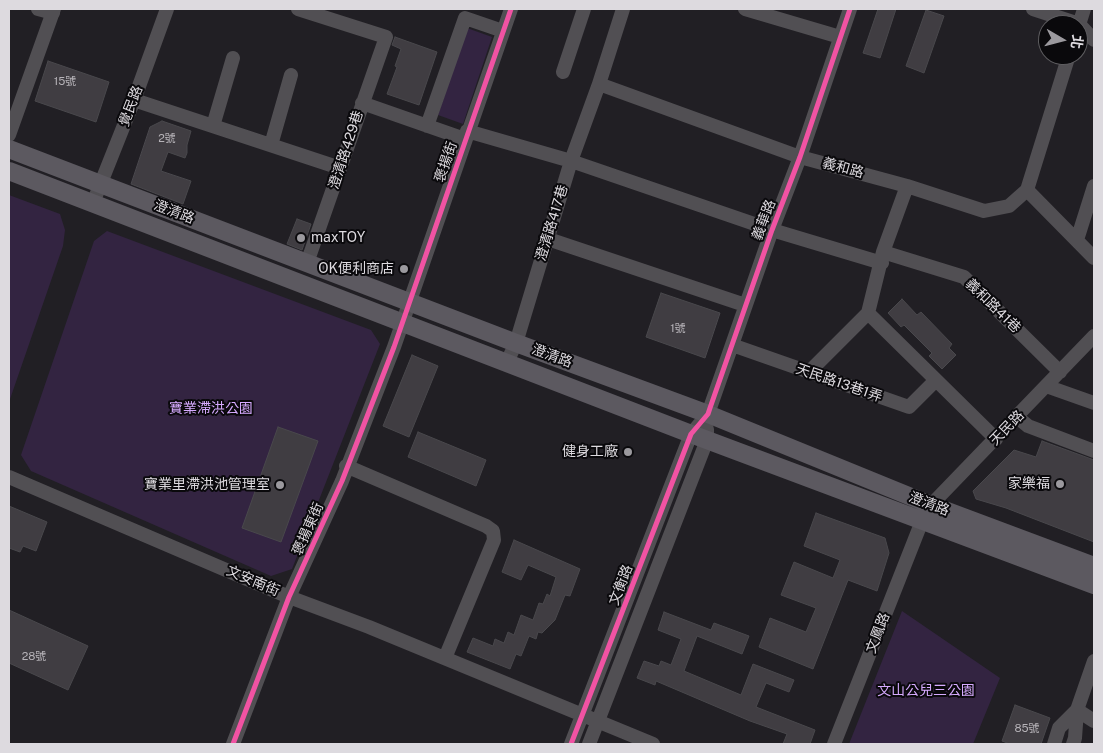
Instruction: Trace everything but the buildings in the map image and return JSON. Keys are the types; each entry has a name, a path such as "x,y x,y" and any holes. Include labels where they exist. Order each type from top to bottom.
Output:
{"main road":[{"name":"澄清路","path":"9,149 516,343 708,414 931,505 1094,566"},
{"name":"澄清路","path":"9,171 699,437 1094,585"}],"street":[{"path":"9,135 54,11 38,9"},
{"name":"覺民路","path":"94,203 167,9"},
{"name":"澄清路429巷","path":"298,9 386,37 307,263"},
{"name":"褒揚街","path":"403,323 466,135 511,9"},
{"path":"562,72 584,9"},
{"name":"澄清路417巷","path":"507,362 516,343 571,161 599,84 623,9"},
{"path":"745,9 840,37"},
{"name":"義華路","path":"699,437 772,230 800,157 850,9"},
{"path":"1033,9 1049,15"},
{"path":"427,126 465,18 503,31"},
{"path":"213,126 233,58"},
{"path":"1067,65 1027,190 1094,258"},
{"path":"271,145 291,75"},
{"name":"義和路","path":"599,84 800,157 907,186 984,210 1009,206 1027,190"},
{"path":"134,100 340,168"},
{"name":"義和路41巷","path":"362,103 427,126 571,161 772,230 964,277 1060,372"},
{"path":"809,372 868,313 883,258 907,186"},
{"path":"1077,240 1094,186"},
{"path":"548,239 745,305"},
{"path":"868,313 996,439"},
{"name":"褒揚東街","path":"233,744 289,597 342,481 346,466 403,323"},
{"name":"天民路","path":"922,521 931,505 1094,336"},
{"name":"天民路13巷1弄","path":"732,345 910,407 936,380"},
{"path":"1046,386 1094,403"},
{"path":"1017,417 1028,426 1094,452"},
{"name":"文衡路","path":"571,744 699,437"},
{"name":"文衡路","path":"589,744 699,437"},
{"path":"346,466 486,526 493,531 494,540 445,658"},
{"name":"文安南街","path":"9,477 289,597 369,626 653,744"},
{"name":"文鳳路","path":"834,744 922,521"},
{"path":"1073,744 1077,710 1094,661"},
{"path":"1077,710 1094,721"},
{"path":"1054,744 1059,728 1077,710"}],"green space":[{"path":"467,28 492,37 463,124 438,115"},
{"path":"9,195 60,214 65,230 63,246 9,402"},
{"name":"寶業滯洪公園","path":"107,231 371,330 380,344 292,569 271,576 31,471 21,455 94,241"},
{"name":"文山公兒三公園","path":"902,611 1000,678 973,744 849,744"}],"cycle path":[{"path":"233,744 289,597 342,481 394,347 511,9"},
{"path":"571,744 691,434 708,414 772,230 800,157 850,9"}],"place":[{"name":"maxTOY","path":"301,238"},
{"name":"OK便利商店","path":"404,269"},
{"name":"健身工廠","path":"628,452"},
{"name":"家樂福","path":"1060,484"},
{"name":"寶業里滯洪池管理室","path":"280,485"}]}
